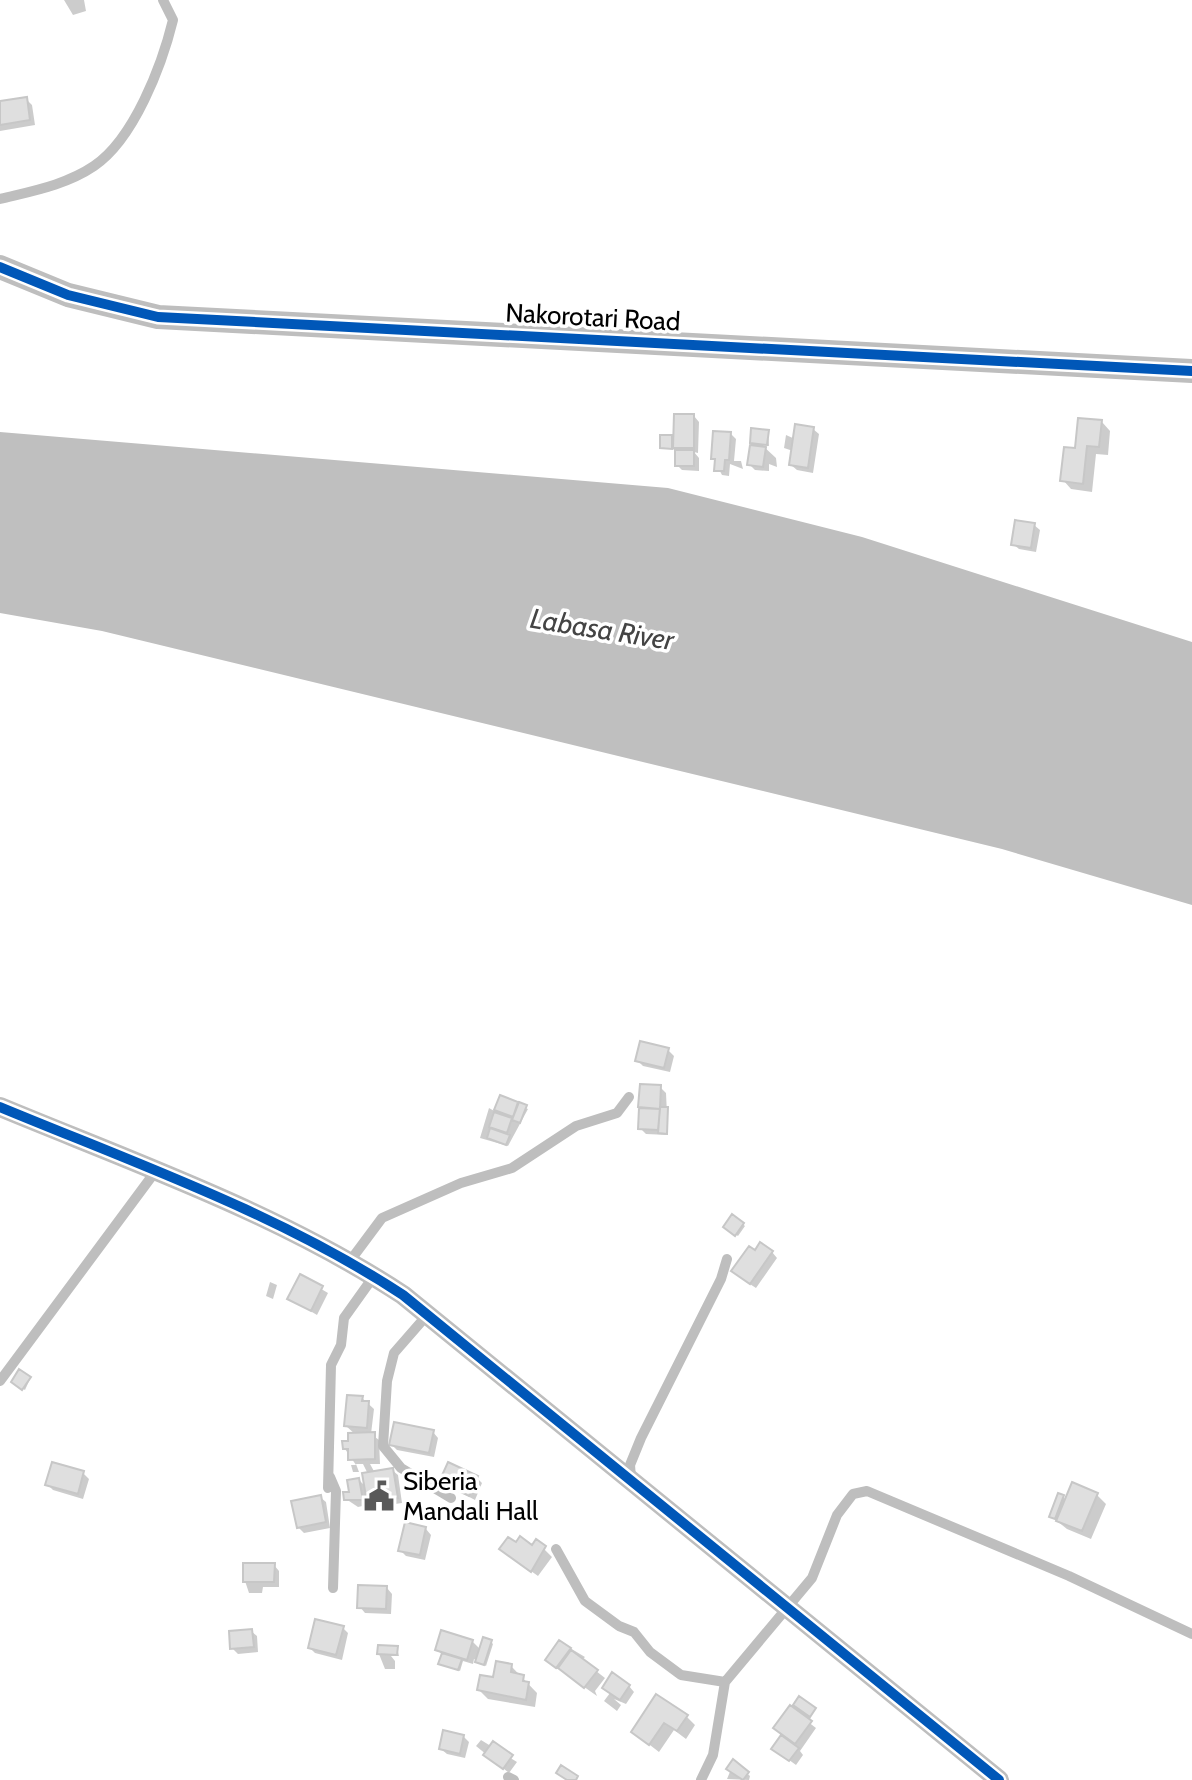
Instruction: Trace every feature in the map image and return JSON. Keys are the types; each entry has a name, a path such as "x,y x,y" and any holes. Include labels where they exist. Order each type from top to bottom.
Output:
{"street":[{"name":"Nakorotari Road","path":"0,267 68,295 158,317 1192,371"},
{"path":"0,1107 155,1172 350,1261 374,1276 428,1314 999,1780"}],"lane":[{"path":"0,199 45,188 97,164 126,129 156,77 166,47 173,20 163,0"},
{"path":"350,1261 382,1218 461,1183 512,1168 576,1126 617,1113 629,1097"},
{"path":"0,1381 155,1172"},
{"path":"631,1480 630,1465 641,1438 721,1279 727,1259"},
{"path":"328,1488 331,1365 341,1345 344,1318 374,1276"},
{"path":"428,1314 394,1353 387,1381 383,1446 401,1468 451,1498"},
{"path":"0,1369 14,1363"},
{"path":"330,1475 336,1491 333,1588"},
{"path":"710,1780 725,1682 812,1578 837,1515 853,1494 867,1491 1069,1576 1192,1634"},
{"path":"556,1549 585,1601 619,1626 634,1632 650,1652 681,1675 725,1682"},
{"path":"701,1780 713,1755"}],"water":[{"name":"Labasa River","path":"0,432 668,488 862,537 1192,642 1192,905 1002,849 102,631 0,613"}],"building":[{"path":"27,97 30,120 0,125 0,101"},
{"path":"674,414 694,414 694,448 673,448"},
{"path":"1078,418 1102,420 1099,447 1087,446 1083,484 1060,481 1064,447 1075,448"},
{"path":"795,424 814,427 808,468 789,465"},
{"path":"751,428 769,430 767,445 750,443"},
{"path":"713,431 731,432 729,460 725,460 724,471 714,471 715,459 711,459"},
{"path":"660,435 672,435 672,449 660,448"},
{"path":"750,445 766,447 763,467 747,465"},
{"path":"675,450 694,450 694,466 675,466"},
{"path":"1015,520 1035,523 1031,548 1011,545"},
{"path":"640,1041 669,1048 664,1068 635,1061"},
{"path":"640,1084 661,1085 660,1109 638,1107"},
{"path":"500,1095 518,1102 513,1117 494,1110"},
{"path":"519,1102 527,1105 520,1123 512,1120"},
{"path":"660,1107 668,1107 667,1134 658,1133"},
{"path":"639,1108 660,1109 658,1130 638,1129"},
{"path":"494,1112 512,1118 507,1133 489,1127"},
{"path":"490,1128 510,1135 506,1145 487,1138"},
{"path":"732,1214 744,1223 735,1236 723,1227"},
{"path":"760,1242 773,1251 750,1284 731,1271 749,1246 755,1250"},
{"path":"300,1274 323,1286 311,1311 287,1299"},
{"path":"19,1369 31,1377 22,1390 11,1382"},
{"path":"347,1395 363,1396 362,1401 369,1401 367,1428 344,1426"},
{"path":"394,1422 434,1430 429,1453 389,1445"},
{"path":"375,1432 375,1459 348,1460 348,1449 343,1449 342,1441 348,1441 348,1433"},
{"path":"52,1462 84,1471 78,1494 45,1485"},
{"path":"448,1462 478,1476 469,1496 439,1482"},
{"path":"393,1468 398,1498 367,1503 362,1473"},
{"path":"359,1478 363,1500 344,1500 343,1492 349,1492 347,1480"},
{"path":"1072,1482 1098,1493 1082,1531 1056,1521"},
{"path":"1058,1493 1064,1495 1055,1519 1049,1517"},
{"path":"321,1495 326,1522 297,1528 291,1501"},
{"path":"405,1522 426,1527 420,1555 398,1551"},
{"path":"520,1536 532,1545 536,1539 546,1546 531,1572 499,1549 508,1537 516,1542"},
{"path":"243,1563 275,1563 274,1582 243,1582"},
{"path":"358,1585 387,1586 386,1609 357,1608"},
{"path":"315,1619 344,1626 336,1655 308,1648"},
{"path":"252,1629 254,1647 230,1649 229,1631"},
{"path":"441,1630 473,1640 467,1660 435,1650"},
{"path":"483,1637 492,1640 484,1665 475,1662"},
{"path":"559,1640 571,1648 556,1668 545,1660"},
{"path":"378,1645 398,1646 397,1655 377,1654"},
{"path":"571,1650 598,1670 584,1688 558,1668"},
{"path":"442,1653 462,1659 458,1670 438,1664"},
{"path":"496,1661 512,1664 511,1672 524,1675 523,1681 529,1682 526,1700 477,1690 480,1675 493,1677"},
{"path":"612,1672 630,1685 620,1700 602,1688"},
{"path":"656,1694 688,1715 677,1731 664,1723 649,1745 631,1732"},
{"path":"799,1696 816,1708 810,1717 793,1705"},
{"path":"790,1705 812,1721 795,1744 773,1728"},
{"path":"443,1730 464,1735 460,1754 439,1749"},
{"path":"781,1735 799,1748 789,1761 771,1749"},
{"path":"493,1741 513,1755 503,1769 483,1755"},
{"path":"733,1759 749,1772 743,1780 726,1769"},
{"path":"561,1765 578,1776 576,1780 567,1780 556,1773"}],"cycle path":[{"path":"0,267 68,295 158,317 1192,371"},
{"path":"0,1107 257,1215 307,1239 403,1295 999,1780"}],"place":[{"name":"Siberia Mandali Hall","path":"379,1496"}]}
